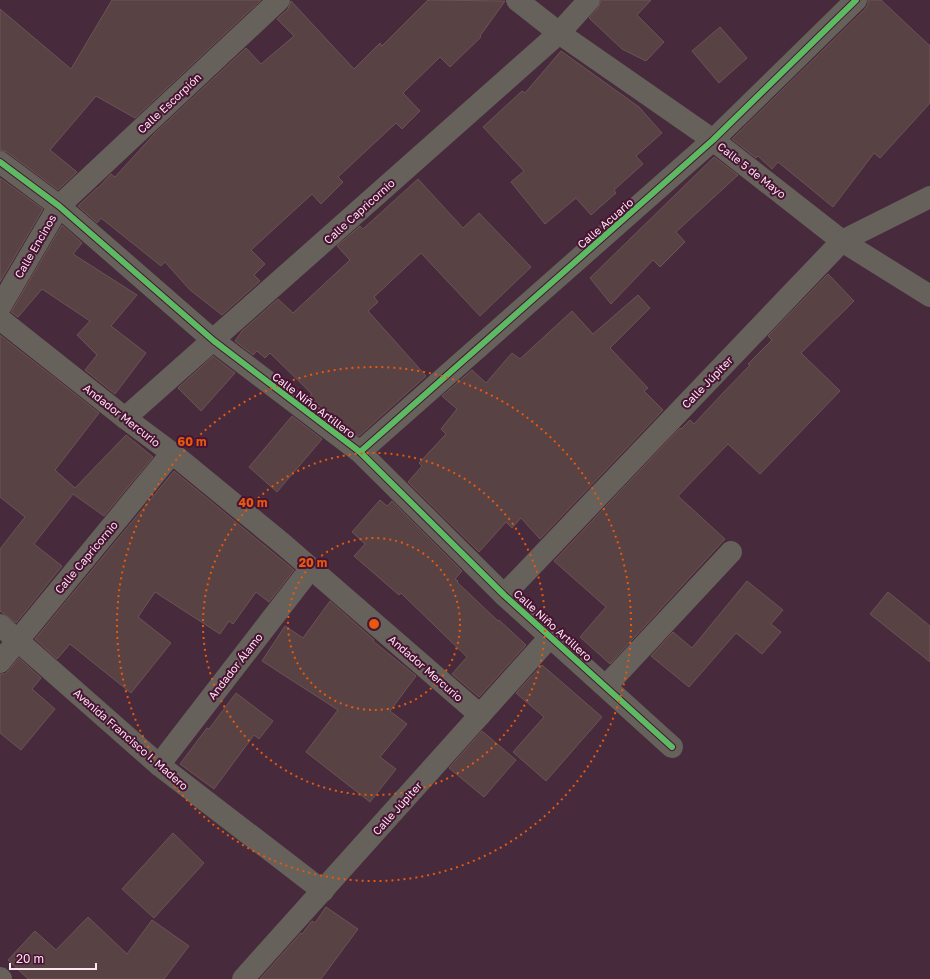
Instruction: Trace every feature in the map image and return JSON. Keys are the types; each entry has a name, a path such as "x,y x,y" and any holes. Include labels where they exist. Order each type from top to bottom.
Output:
{"street":[{"name":"Calle Escorpión","path":"59,206 279,0"},
{"name":"Calle 5 de Mayo","path":"517,0 559,33 714,140 842,241 930,296"},
{"name":"Calle Capricornio","path":"125,418 214,341 559,33 589,0"},
{"name":"Calle Acuario","path":"360,452 714,140 856,0"},
{"name":"Calle Niño Artillero","path":"0,162 59,206 214,341 360,452 504,595 672,746"},
{"name":"Calle Júpiter","path":"504,595 842,241 930,197"},
{"name":"Calle Encinos","path":"0,307 59,206"},
{"name":"Andador Mercurio","path":"0,319 125,418 172,453 311,568 480,715"},
{"name":"Calle Capricornio","path":"0,662 172,453"},
{"path":"606,686 730,552"},
{"name":"Andador Álamo","path":"159,765 311,568"},
{"name":"Avenida Francisco I. Madero","path":"0,625 159,765 323,891"},
{"name":"Calle Júpiter","path":"243,979 550,637"}],"building":[{"path":"112,0 261,0 135,118 96,96 50,150 77,172 58,190 7,152 0,150 0,9 71,69"},
{"path":"428,0 505,1 480,36 481,37 450,67 440,57 403,93 420,111 402,129 396,123 338,177 343,182 321,204 312,194 251,250 265,264 254,275 260,281 222,315 190,290 165,262 161,266 101,218 97,223 78,206 111,174 115,177 156,132 246,48 261,64 294,36 277,19 288,9 291,1 354,69 380,43 382,46"},
{"path":"601,0 651,0 637,15 664,42 646,61 622,49 589,18 598,8"},
{"path":"868,0 881,0 930,46 930,103 880,158 874,153 833,207 778,162 772,169 758,156 756,158 732,139 865,9 868,4"},
{"path":"720,27 747,58 719,83 692,51"},
{"path":"561,51 639,107 662,133 636,156 643,164 614,190 616,193 591,215 576,198 545,224 511,182 524,171 483,127 522,91 525,93"},
{"path":"714,157 738,175 676,232 685,242 660,267 653,260 611,304 590,278"},
{"path":"0,178 43,209 0,282"},
{"path":"418,179 463,228 479,213 531,267 480,316 421,253 374,297 378,302 368,311 426,376 359,436 309,397 312,394 270,353 265,358 257,351 253,355 235,341 242,331 278,299 293,313 350,260 337,246 360,226 363,229"},
{"path":"62,225 82,243 73,254 137,295 111,326 146,353 115,394 85,370 97,355 77,335 90,321 42,289 18,317 11,312"},
{"path":"828,274 854,301 801,353 840,391 760,474 728,444 678,496 725,539 610,664 580,637 606,607 554,561 680,428 681,429 690,420 694,424 750,365 748,364 772,340 768,336"},
{"path":"638,295 650,308 610,348 648,388 644,391 663,410 540,539 521,518 512,528 506,522 479,552 408,482 422,466 419,463 446,434 441,429 457,409 442,396 472,370 486,383 512,353 520,359 572,311 593,334"},
{"path":"0,335 99,413 55,470 75,488 126,435 153,457 104,516 73,494 34,544 62,566 16,623 0,611 0,549 25,517 0,497"},
{"path":"213,356 235,373 201,411 178,388"},
{"path":"292,416 322,439 277,492 249,467"},
{"path":"174,471 294,570 269,602 256,592 233,624 229,621 220,634 155,592 138,617 171,643 131,693 70,644 57,659 35,639"},
{"path":"380,500 387,506 392,501 462,571 455,579 458,581 457,582 526,645 479,697 452,674 467,657 401,593 399,595 354,556 365,544 352,532"},
{"path":"747,581 783,610 771,624 781,632 762,654 736,633 689,687 651,656 673,632 692,648"},
{"path":"888,592 930,626 930,662 870,614"},
{"path":"330,601 374,640 373,641 416,676 390,711 407,724 380,757 396,769 370,802 306,752 338,710 262,661 285,626 303,638"},
{"path":"19,658 41,678 32,689 55,709 21,750 0,733 0,674 5,674"},
{"path":"542,665 602,717 546,781 513,752 544,717 516,693"},
{"path":"236,693 273,721 259,739 254,735 214,789 180,764"},
{"path":"482,731 516,760 484,797 449,768"},
{"path":"173,833 204,863 154,918 122,889"},
{"path":"326,907 358,929 321,979 260,979 301,933 302,934 312,921 315,923"},
{"path":"88,917 127,954 152,920 189,946 164,979 28,979 8,960 35,931 56,950"}],"cycle path":[{"path":"360,452 713,140 856,0"},
{"path":"0,162 59,206 214,341 360,452 504,595 672,747"}]}
